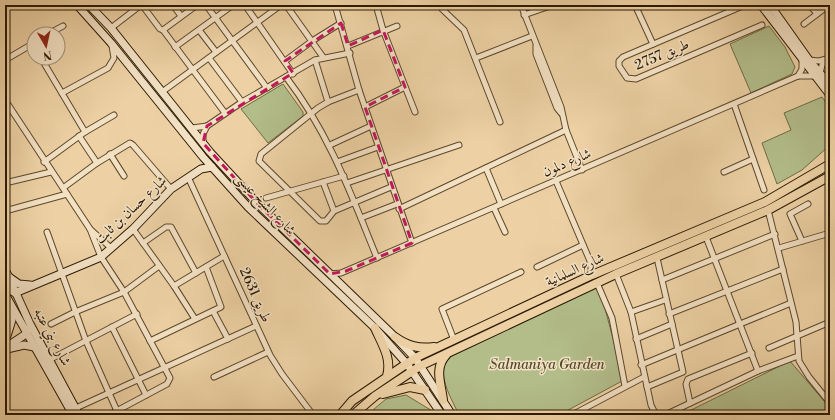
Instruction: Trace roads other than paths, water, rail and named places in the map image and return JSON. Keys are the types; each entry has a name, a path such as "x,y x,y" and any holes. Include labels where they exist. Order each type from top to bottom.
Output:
{"main road":[{"name":"شارع الشيخ عيسى","path":"77,5 112,43 206,160 248,207 375,328 413,371 442,415"},
{"name":"شارع الشيخ عيسى","path":"89,5 111,28 203,143 256,202 415,358 452,415"},
{"path":"761,5 806,60 830,95"},
{"path":"770,5 806,60"},
{"path":"817,75 830,85"},
{"path":"202,168 206,160"},
{"name":"شارع السلمانية","path":"340,415 352,401 415,358 592,275 765,202 830,164"},
{"name":"شارع حسان بن ثابت","path":"15,293 101,257 133,229 170,189 202,168 212,167"},
{"name":"شارع السلمانية","path":"353,415 375,396 420,366 447,355 616,274 768,210 830,176"},
{"path":"6,276 19,284 33,285"},
{"name":"شارع بني عتبه","path":"6,276 10,290 15,293 34,347 76,413"},
{"path":"6,296 12,320 6,337"},
{"name":"شارع بني عتبه","path":"6,296 49,360 76,413"},
{"path":"6,337 28,328"},
{"path":"5,349 28,328"},
{"path":"375,328 388,358 389,364 387,376"},
{"path":"395,337 408,346 425,348 441,346"},
{"path":"5,349 24,345 34,347"},
{"path":"443,400 439,370 440,363 447,355"},
{"path":"375,396 405,387 420,388 425,390"}],"street":[{"path":"5,9 12,5"},
{"path":"111,28 141,5 160,29 163,30 225,113"},
{"path":"173,5 181,16"},
{"path":"163,30 197,5"},
{"path":"206,5 267,88"},
{"path":"175,47 233,5"},
{"path":"245,5 293,74"},
{"path":"162,92 281,5"},
{"path":"286,5 323,57"},
{"path":"335,5 350,53 359,90 391,187 412,243"},
{"path":"376,5 415,112"},
{"path":"440,5 442,9 464,30 500,122"},
{"path":"521,5 561,107 561,113 566,130 582,170"},
{"path":"524,15 553,5"},
{"path":"635,5 654,44"},
{"name":"طريق 2757","path":"745,5 621,59 619,66 627,78 636,79 762,25"},
{"path":"810,5 817,14"},
{"path":"804,24 829,5"},
{"path":"285,61 312,41 341,23"},
{"path":"348,46 396,26"},
{"path":"199,30 216,52"},
{"path":"476,58 532,36"},
{"path":"62,93 108,68 114,58 112,43"},
{"path":"5,60 26,49"},
{"path":"203,143 203,134 207,126 242,102 315,60 323,57 350,53"},
{"path":"209,58 242,102"},
{"path":"798,76 806,60 828,59"},
{"path":"817,75 822,65 828,59"},
{"path":"315,60 328,102"},
{"path":"46,66 85,132"},
{"name":"شارع دلمون","path":"330,274 346,271 377,258 798,76 817,75"},
{"path":"286,77 330,145 377,258"},
{"path":"365,107 405,88"},
{"path":"359,90 328,102 261,154 259,158 261,163 320,221 326,220 334,211 391,187"},
{"path":"5,100 44,162 90,229 101,257 137,314 170,381 109,415"},
{"path":"734,104 764,190"},
{"path":"44,162 79,136 114,115"},
{"path":"192,128 207,126"},
{"path":"330,145 371,126"},
{"path":"361,218 398,207 486,168 566,130"},
{"path":"79,136 97,163"},
{"path":"63,188 125,144 133,144 170,189"},
{"path":"347,183 459,145"},
{"path":"338,162 378,147"},
{"path":"110,154 124,176"},
{"path":"753,161 724,172 753,161"},
{"path":"486,168 501,204"},
{"path":"5,183 51,172"},
{"path":"266,198 344,176"},
{"name":"طريق 2631","path":"188,177 268,352 282,374 313,415"},
{"path":"556,181 590,261 592,275"},
{"path":"323,182 334,211"},
{"path":"5,211 67,194"},
{"path":"802,241 790,214 808,204"},
{"path":"494,208 505,232"},
{"path":"768,210 792,303 797,336 798,356 809,377 830,403"},
{"path":"143,243 166,227 171,226 196,273"},
{"path":"90,229 111,248"},
{"path":"133,229 174,286 195,319"},
{"path":"47,232 86,341 117,411"},
{"path":"779,248 830,233"},
{"path":"662,280 775,234"},
{"path":"706,237 758,371"},
{"path":"537,267 583,245"},
{"path":"174,286 224,256"},
{"path":"656,258 690,403"},
{"path":"51,324 75,312 124,292 159,266"},
{"path":"150,341 220,308 221,304 206,267"},
{"path":"670,314 727,290 783,269"},
{"path":"344,287 342,278 346,271"},
{"path":"454,340 442,309 521,272"},
{"path":"616,274 631,312 644,377 654,411 658,415"},
{"path":"597,283 612,318 625,386"},
{"path":"631,312 665,300"},
{"path":"641,364 792,303"},
{"path":"213,311 228,339"},
{"path":"49,360 137,314"},
{"path":"769,348 830,322"},
{"path":"636,339 672,324"},
{"path":"76,413 138,379 256,326"},
{"path":"112,327 146,395"},
{"path":"214,377 268,352"},
{"path":"686,384 688,379 752,354"},
{"path":"665,415 758,371 798,356"},
{"path":"647,387 683,372"},
{"path":"572,415 644,377"}],"park label":[{"name":"Salmaniya Garden","path":"547,365"}]}
